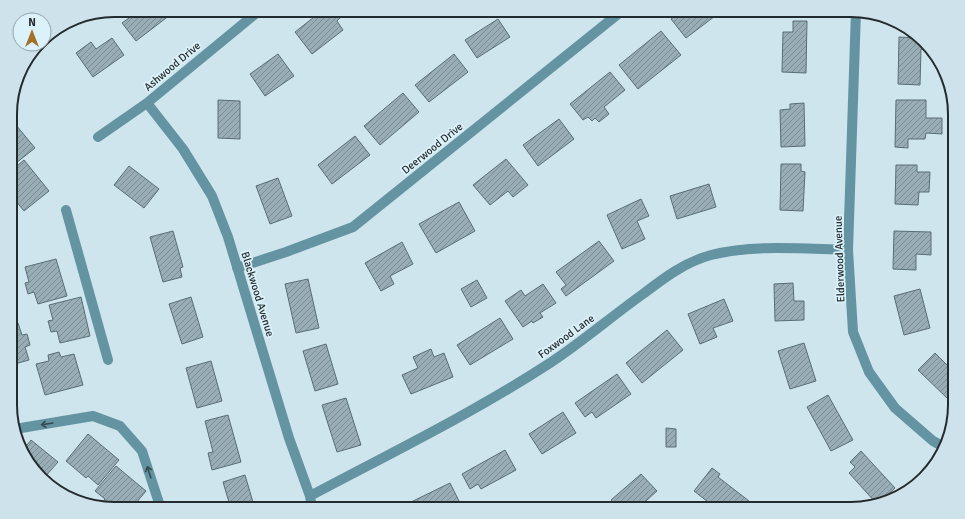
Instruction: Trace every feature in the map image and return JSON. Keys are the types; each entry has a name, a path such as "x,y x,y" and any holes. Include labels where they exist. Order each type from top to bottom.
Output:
{"street":[{"name":"Ashwood Drive","path":"98,137 147,103 251,17"},
{"name":"Deerwood Drive","path":"237,268 286,252 353,227 614,17"},
{"name":"Elderwood Avenue","path":"856,17 848,250 854,332 869,372 895,408 933,441 939,445"},
{"name":"Blackwood Avenue","path":"147,103 184,149 212,196 228,237 289,438 311,502"},
{"path":"66,210 108,360"},
{"name":"Foxwood Lane","path":"310,496 457,418 526,378 562,355 666,276 690,262 711,255 740,250 769,248 848,250"},
{"path":"20,428 93,416 120,426 142,451 159,502"}],"building":[{"path":"130,17 167,17 136,41 122,23"},
{"path":"314,17 341,17 337,21 343,30 312,54 295,32"},
{"path":"674,17 714,17 686,38 671,19"},
{"path":"498,19 510,37 477,58 465,40"},
{"path":"793,21 807,21 806,73 782,72 783,32 793,32"},
{"path":"661,31 681,55 638,89 619,65"},
{"path":"899,37 911,38 923,49 921,49 920,85 898,84"},
{"path":"112,38 124,55 93,77 76,53 91,42 96,49"},
{"path":"278,54 294,76 265,96 250,74"},
{"path":"454,54 468,72 429,102 415,85"},
{"path":"610,72 625,90 604,107 609,114 599,122 595,118 592,121 588,117 583,120 570,104"},
{"path":"403,93 419,112 380,145 364,126"},
{"path":"218,100 240,101 240,139 218,138"},
{"path":"896,100 926,100 926,118 942,118 942,134 926,133 925,139 908,139 908,148 895,147"},
{"path":"804,103 805,146 781,147 780,110 790,109 790,104"},
{"path":"559,119 574,139 538,166 523,145"},
{"path":"17,126 35,148 17,162"},
{"path":"355,136 370,155 332,184 318,165"},
{"path":"506,159 528,185 513,197 508,191 490,205 473,185"},
{"path":"24,160 49,191 24,211 17,202 17,166"},
{"path":"781,164 801,164 801,171 805,172 803,211 780,210"},
{"path":"896,165 917,165 917,172 930,172 929,192 919,192 918,205 895,204"},
{"path":"129,166 159,189 144,208 114,185"},
{"path":"278,178 292,216 270,224 256,186"},
{"path":"709,184 716,207 677,219 670,196"},
{"path":"641,199 649,216 637,221 645,239 622,249 607,215"},
{"path":"459,202 475,231 436,253 419,224"},
{"path":"173,231 183,267 180,268 182,277 163,282 150,237"},
{"path":"894,231 931,232 931,255 916,254 916,270 893,269"},
{"path":"599,241 614,261 566,296 561,289 566,285 556,272"},
{"path":"402,242 413,264 390,276 394,284 381,291 365,263"},
{"path":"56,259 67,296 38,304 34,292 28,294 25,283 29,282 25,267"},
{"path":"308,279 319,328 296,333 285,284"},
{"path":"477,280 487,298 471,307 461,289"},
{"path":"793,283 794,301 804,301 804,320 775,321 774,284"},
{"path":"543,284 556,303 540,313 543,317 533,323 532,321 523,327 505,301 521,290 525,296"},
{"path":"920,289 930,328 904,335 894,296"},
{"path":"81,297 90,336 60,343 57,331 51,332 48,321 53,320 49,305"},
{"path":"191,297 203,337 182,344 169,304"},
{"path":"724,299 733,321 713,328 717,337 700,344 688,314"},
{"path":"500,318 513,339 470,365 457,345"},
{"path":"17,323 22,335 27,334 30,345 25,347 29,360 17,363"},
{"path":"667,330 683,350 642,383 626,363"},
{"path":"804,343 816,381 790,389 778,351"},
{"path":"326,344 338,384 315,391 303,351"},
{"path":"431,349 434,357 444,353 453,377 411,394 402,375 418,368 413,357"},
{"path":"59,352 61,357 74,354 83,385 45,395 36,364 49,361 48,355"},
{"path":"935,353 948,366 948,399 918,370"},
{"path":"211,361 222,401 197,408 186,368"},
{"path":"617,374 631,394 596,418 592,412 585,417 575,403"},
{"path":"828,395 853,440 831,451 807,407"},
{"path":"346,398 361,445 337,452 322,405"},
{"path":"563,412 576,433 542,454 529,434"},
{"path":"228,415 241,462 212,470 208,453 213,452 205,421"},
{"path":"666,428 676,429 676,447 666,447"},
{"path":"88,434 119,460 98,485 88,476 86,478 66,461"},
{"path":"31,440 58,462 47,475 33,459 26,446"},
{"path":"505,450 516,470 481,489 478,484 470,489 462,474"},
{"path":"861,451 895,488 888,494 873,499 849,473 855,467 850,462"},
{"path":"116,466 146,491 137,502 114,502 103,501 105,499 95,491"},
{"path":"712,468 720,474 718,477 749,501 708,502 694,491"},
{"path":"641,474 657,491 645,502 613,502 611,500"},
{"path":"245,475 253,502 229,502 223,482"},
{"path":"450,483 460,502 411,502"}]}
